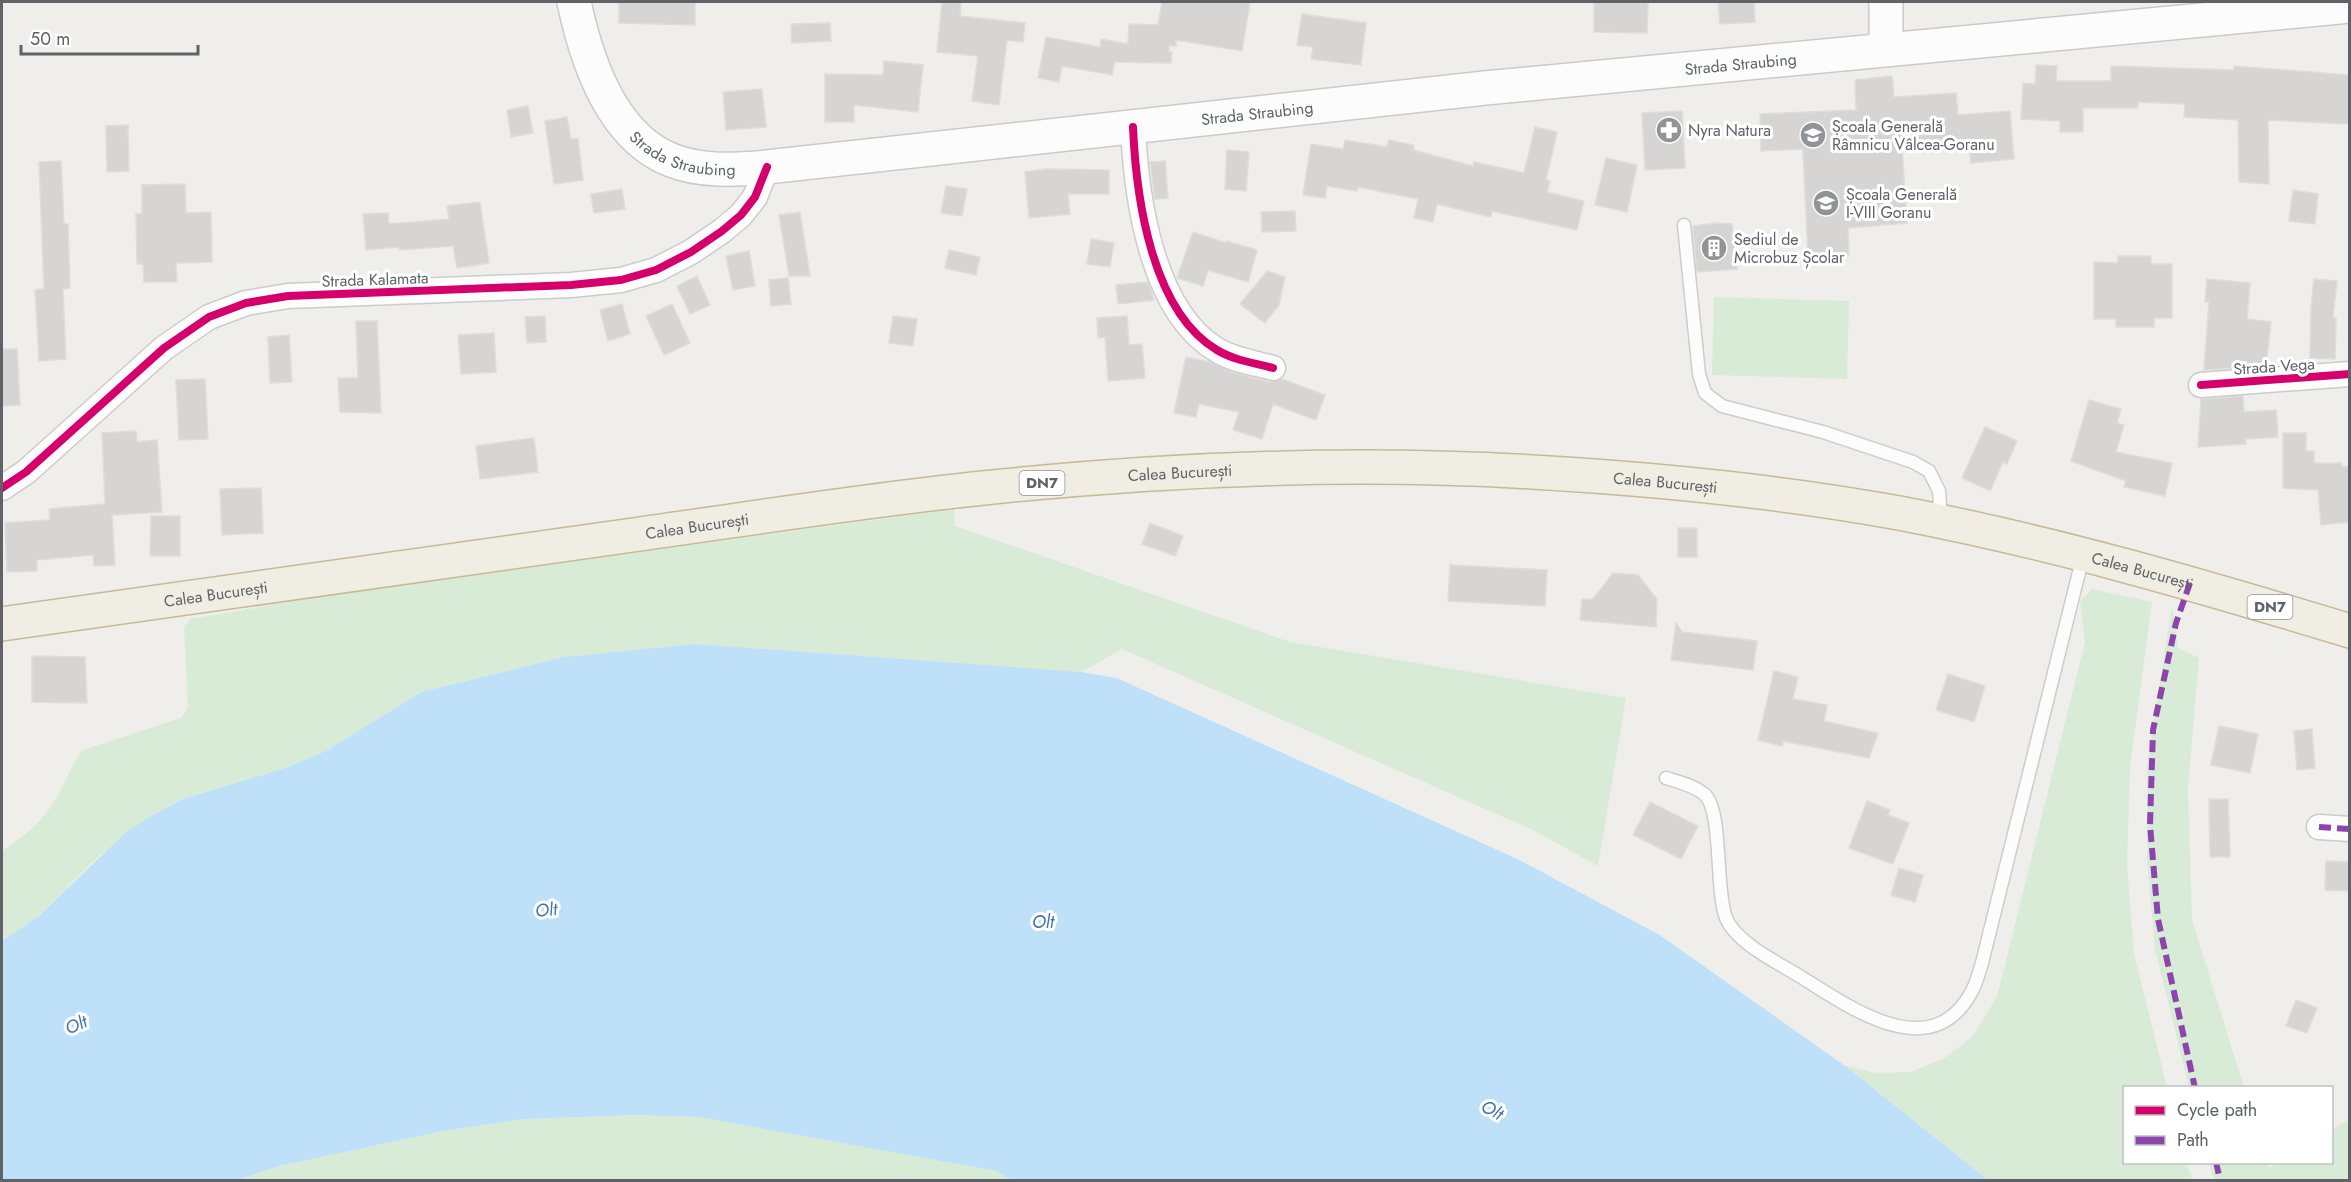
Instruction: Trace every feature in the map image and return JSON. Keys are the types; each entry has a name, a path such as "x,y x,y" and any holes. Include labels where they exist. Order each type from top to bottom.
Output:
{"highway":[{"name":"Calea București","path":"2,624 825,508 979,489 1101,477 1214,470 1327,467 1529,472 1743,491 1894,512 2083,556 2225,593 2349,631"}],"main road":[{"name":"Strada Straubing","path":"574,2 596,76 610,105 626,126 670,160 721,169 767,167 1485,87 2349,6"},
{"path":"1886,2 1886,49"}],"street":[{"path":"1134,127 1139,196 1161,276 1172,300 1187,324 1200,339 1218,351 1240,360 1273,368"},
{"name":"Strada Kalamata","path":"2,488 26,472 164,348 209,317 246,303 288,296 571,285 630,277 656,270 691,252 722,231 741,215 755,197 767,167"},
{"name":"Strada Vega","path":"2201,385 2349,374"},
{"path":"2319,827 2349,829"}],"lane":[{"path":"1684,225 1699,375 1705,393 1722,406 1823,432 1913,462 1929,471 1939,491 1941,522"},
{"path":"1666,778 1692,787 1706,795 1714,812 1718,867 1726,918 1740,937 1857,1011 1886,1024 1913,1028 1938,1024 1955,1014 1973,989 1982,963 2083,556"}],"green space":[{"path":"1714,297 1849,301 1847,379 1712,375"},
{"path":"954,509 955,526 1290,642 1626,698 1598,866 1533,830 1122,649 1082,672 695,644 564,657 421,692 326,751 285,768 183,799 153,815 98,857 39,916 2,941 2,851 24,835 45,815 83,750 181,718 188,708 184,627 190,619 342,593"},
{"path":"2092,589 2152,602 2130,767 2127,864 2134,954 2167,1086 2123,1086 2123,1164 2187,1164 2192,1180 1988,1180 1844,1065 1875,1073 1910,1072 1943,1059 1972,1037 1997,997 2085,642 2080,601"},
{"path":"2172,606 2178,648 2199,658 2188,790 2192,920 2244,1086 2189,1086 2155,949 2147,861 2147,766"},
{"path":"636,1115 699,1117 998,1171 1011,1180 237,1180 279,1166 443,1131 524,1119"},
{"path":"2349,1119 2349,1180 2214,1180 2209,1164 2267,1164 2269,1168 2276,1164 2333,1164 2333,1129"}],"water":[{"name":"Olt","path":"695,644 1082,672 1117,678 1520,860 1660,935 1844,1065 1988,1180 1011,1180 997,1171 699,1117 636,1115 524,1119 443,1131 279,1166 237,1180 2,1180 2,941 39,916 125,833 183,799 285,768 326,751 421,692 564,657"}],"pier":[{"path":"1086,669 1119,675 1521,857 1661,933 1851,1067 1844,1065 1660,935 1520,860 1117,678 1082,672"}],"building":[{"path":"619,2 695,2 695,25 619,23"},
{"path":"942,2 961,2 960,16 1025,23 1023,42 1007,40 999,105 972,101 978,56 937,52"},
{"path":"1162,2 1250,2 1242,51 1176,40 1176,46 1169,46 1169,52 1172,52 1171,63 1115,62 1112,75 1062,66 1059,82 1038,78 1046,37 1100,47 1101,39 1128,44 1129,24 1158,25"},
{"path":"1594,2 1648,2 1647,33 1594,32"},
{"path":"1718,2 1754,2 1755,22 1720,24"},
{"path":"1302,14 1366,23 1361,65 1311,59 1313,47 1297,45"},
{"path":"830,23 831,41 792,43 791,24"},
{"path":"884,61 923,65 918,112 854,105 854,122 825,122 825,74 883,75"},
{"path":"2036,65 2057,66 2056,81 2111,81 2111,66 2234,70 2234,66 2349,75 2349,124 2268,120 2269,184 2239,182 2238,120 2184,117 2185,104 2138,102 2138,108 2083,108 2083,132 2060,132 2060,121 2021,119 2023,83 2035,84"},
{"path":"1892,76 1894,97 1956,93 1958,115 2010,111 2014,159 1971,163 1969,143 1902,148 1907,223 1848,228 1849,256 1808,258 1803,149 1761,151 1760,114 1856,110 1855,80"},
{"path":"762,89 766,127 726,130 723,92"},
{"path":"528,106 533,133 511,137 507,110"},
{"path":"1682,111 1685,168 1645,170 1642,113"},
{"path":"567,117 571,139 578,138 583,180 554,184 545,121"},
{"path":"128,125 129,171 107,172 106,126"},
{"path":"1535,127 1557,132 1546,180 1550,181 1547,192 1584,201 1577,230 1492,211 1491,217 1437,204 1433,222 1414,218 1418,199 1358,187 1357,191 1327,186 1325,198 1303,195 1311,144 1343,149 1345,140 1387,147 1389,140 1414,145 1413,150 1473,166 1474,162 1524,173"},
{"path":"1227,150 1249,152 1246,191 1225,189"},
{"path":"1606,158 1637,165 1627,212 1595,205"},
{"path":"61,161 64,224 68,224 70,288 63,289 66,359 39,361 35,290 44,289 39,162"},
{"path":"1165,161 1168,198 1155,199 1150,162"},
{"path":"1047,169 1109,170 1109,194 1068,194 1070,214 1029,218 1025,172"},
{"path":"185,184 186,213 211,212 212,262 176,263 177,282 144,282 143,264 137,264 136,214 142,214 142,185"},
{"path":"946,186 967,189 962,216 941,213"},
{"path":"622,189 625,209 594,213 591,194"},
{"path":"2293,190 2318,194 2315,224 2289,221"},
{"path":"480,202 489,263 457,268 453,246 366,250 363,214 388,213 389,224 449,219 447,206"},
{"path":"1295,211 1296,231 1262,232 1261,212"},
{"path":"800,212 810,276 789,276 779,215"},
{"name":"Sediul de Microbuz Școlar","path":"1716,223 1732,224 1737,269 1697,272 1693,226"},
{"path":"1193,232 1257,250 1248,282 1208,270 1203,286 1177,278"},
{"path":"1091,239 1114,243 1110,267 1087,264"},
{"path":"949,250 980,257 976,275 945,268"},
{"path":"749,251 755,286 733,290 726,256"},
{"path":"2118,256 2151,256 2151,264 2172,264 2172,318 2154,318 2154,327 2116,327 2116,319 2094,319 2094,262 2118,263"},
{"path":"1267,271 1285,277 1279,305 1265,323 1240,304"},
{"path":"697,276 710,305 690,314 677,286"},
{"path":"788,278 791,304 771,306 769,280"},
{"path":"2207,279 2250,283 2247,319 2271,322 2266,366 2204,370 2209,302 2205,302"},
{"path":"2314,279 2337,281 2333,318 2336,318 2335,359 2310,358"},
{"path":"1148,282 1154,300 1118,304 1116,285"},
{"path":"622,304 630,334 608,341 600,310"},
{"path":"672,304 690,343 664,355 646,316"},
{"path":"545,316 546,342 527,343 525,317"},
{"path":"893,316 917,319 913,346 889,343"},
{"path":"1127,316 1129,345 1142,344 1145,378 1108,381 1105,337 1098,338 1097,318"},
{"path":"356,321 377,321 381,413 340,412 338,378 358,378"},
{"path":"494,333 496,372 461,374 458,335"},
{"path":"289,335 292,382 270,383 268,337"},
{"path":"2,349 17,349 20,405 2,406"},
{"path":"1186,357 1210,362 1232,372 1269,382 1282,379 1325,395 1316,420 1273,404 1262,439 1233,430 1239,412 1199,404 1196,417 1174,413"},
{"path":"205,379 208,439 179,440 176,380"},
{"path":"2243,396 2244,412 2276,410 2278,437 2245,439 2246,444 2198,447 2201,399"},
{"path":"2089,400 2121,409 2117,423 2124,425 2116,452 2172,463 2165,496 2124,487 2126,481 2071,461"},
{"path":"1985,427 2017,441 2007,464 2003,462 1990,491 1962,478"},
{"path":"136,431 137,442 157,440 162,512 112,515 115,565 94,566 93,555 37,560 37,571 7,572 5,523 50,520 49,509 105,504 102,433"},
{"path":"2283,433 2306,433 2306,451 2314,451 2314,463 2342,463 2342,467 2349,466 2349,522 2321,525 2318,490 2283,488"},
{"path":"534,438 538,472 480,479 476,446"},
{"path":"261,488 263,533 222,535 220,489"},
{"path":"151,516 180,516 180,556 150,556"},
{"path":"1150,523 1183,536 1175,556 1142,544"},
{"path":"1678,528 1697,528 1697,557 1678,557"},
{"path":"1450,565 1547,570 1545,606 1448,601"},
{"path":"1613,573 1638,575 1657,599 1656,627 1580,620 1582,599 1593,599"},
{"path":"1676,623 1682,632 1757,641 1753,670 1671,660"},
{"path":"32,656 85,657 87,703 32,702"},
{"path":"1774,671 1798,677 1793,699 1827,705 1824,721 1878,733 1869,758 1783,741 1782,746 1758,740"},
{"path":"1948,674 1985,686 1974,722 1936,710"},
{"path":"2219,726 2258,734 2250,773 2211,765"},
{"path":"2312,729 2315,768 2297,770 2294,731"},
{"path":"2209,799 2228,799 2230,857 2210,857"},
{"path":"1867,801 1890,810 1888,815 1909,823 1893,864 1849,848"},
{"path":"1650,802 1698,826 1681,859 1633,835"},
{"path":"2326,861 2349,862 2349,891 2325,890"},
{"path":"1899,868 1923,875 1915,902 1891,895"},
{"path":"2296,1000 2317,1008 2307,1033 2286,1026"}],"marked path":[{"path":"2190,583 2176,623 2153,730 2150,825 2158,919 2195,1086"},
{"path":"2319,827 2350,829"},
{"path":"2216,1164 2220,1180"}],"cycle path":[{"path":"1133,127 1143,218 1151,250 1176,308 1195,332 1217,350 1237,359 1273,368"},
{"path":"2,488 26,472 164,348 209,317 246,303 288,296 571,285 621,280 656,270 691,252 722,231 741,215 755,197 767,167"},
{"path":"2201,385 2350,374"}],"place":[{"name":"Nyra Natura","path":"1669,130"},
{"name":"Școala Generală Râmnicu Vâlcea-Goranu","path":"1813,135"},
{"name":"Școala Generală I-VIII Goranu","path":"1826,203"},
{"name":"Sediul de Microbuz Școlar","path":"1714,248"}]}
